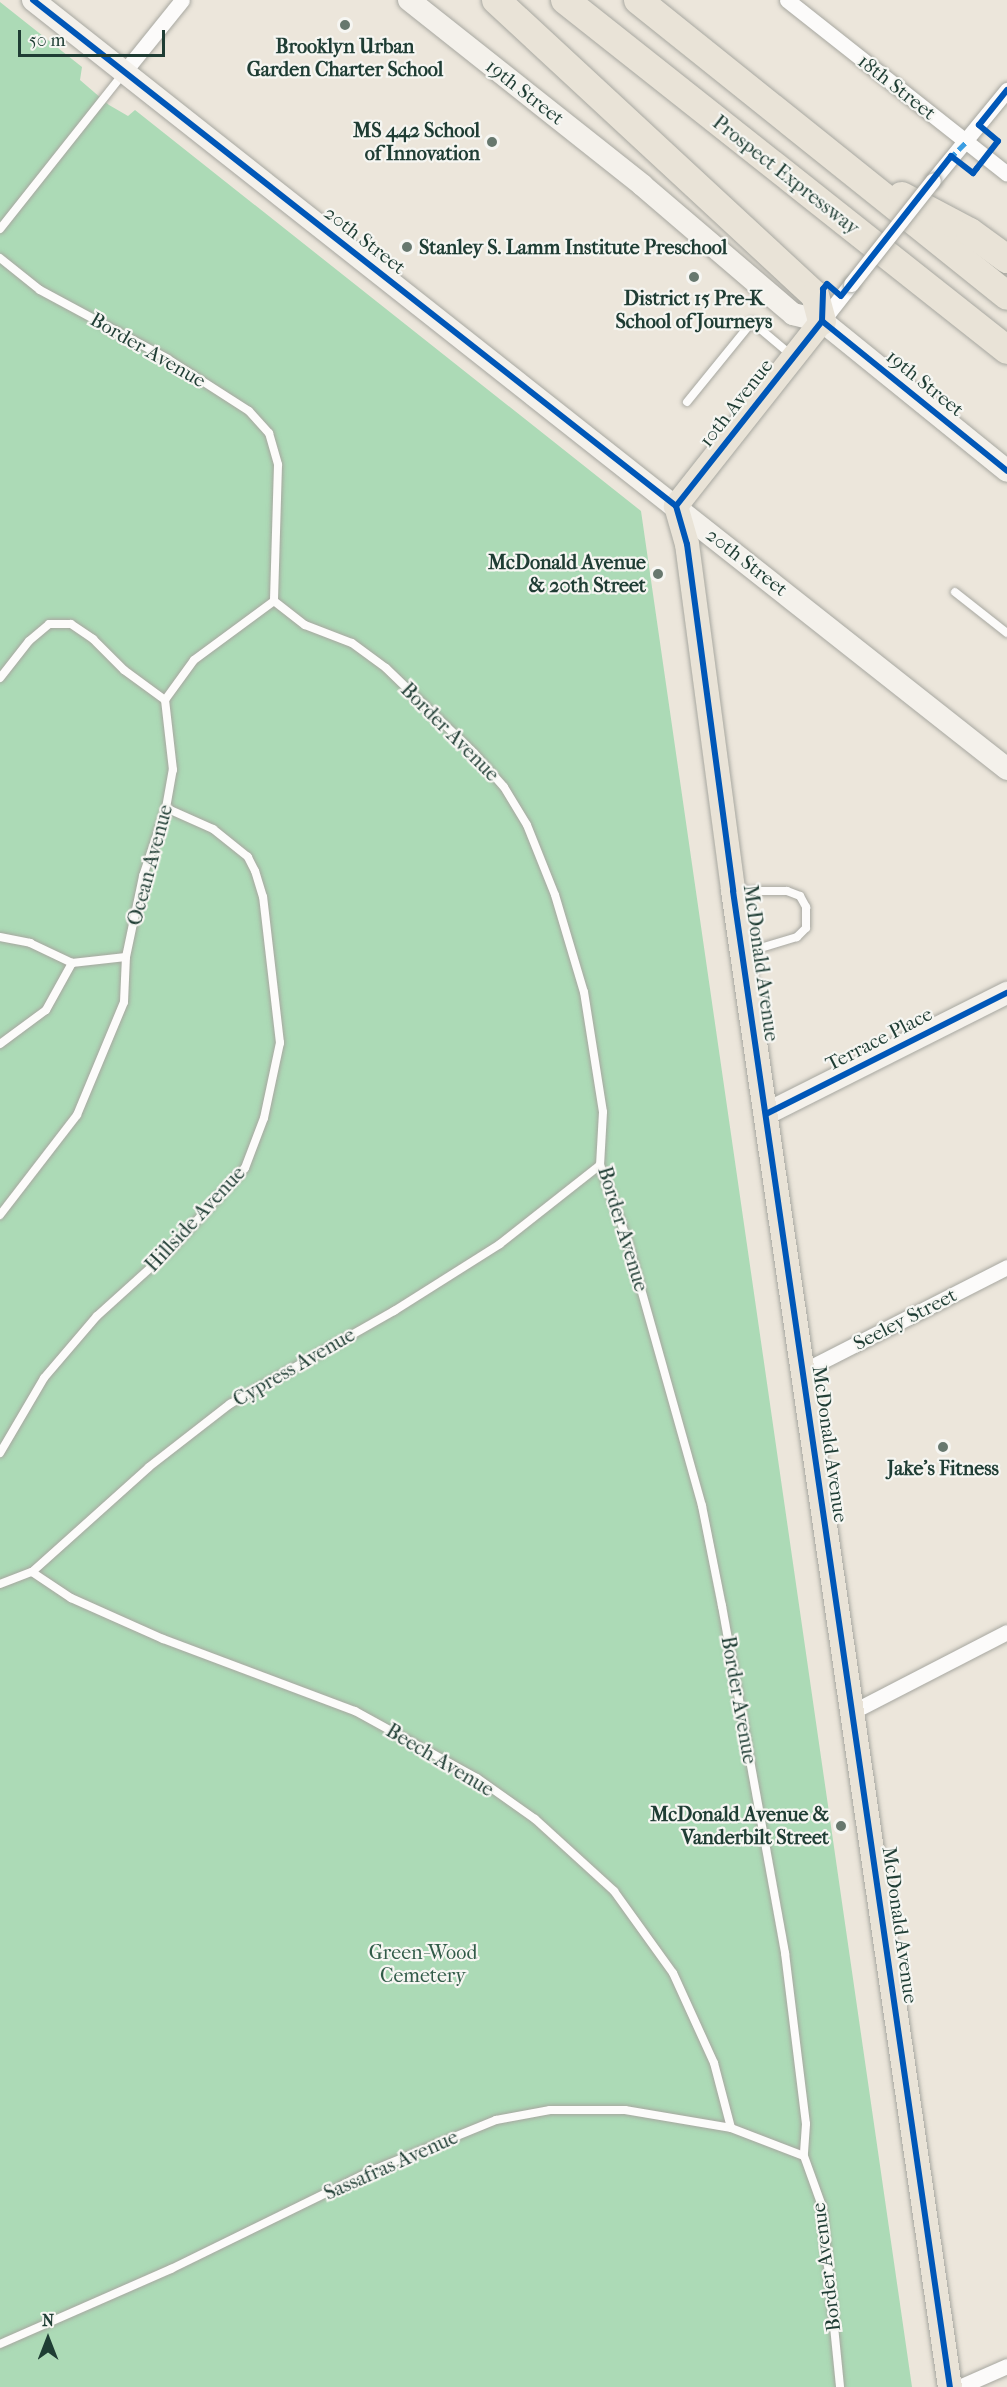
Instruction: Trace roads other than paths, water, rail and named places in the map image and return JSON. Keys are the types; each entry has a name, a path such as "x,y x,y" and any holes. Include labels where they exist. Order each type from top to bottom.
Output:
{"highway":[{"path":"496,0 815,295 822,321"},
{"name":"Prospect Expressway","path":"565,0 1007,350"},
{"path":"638,0 1007,296"},
{"path":"845,165 970,232 1007,259"}],"main road":[{"name":"20th Street","path":"33,0 1007,769"},
{"name":"19th Street","path":"410,0 642,185 793,314 822,321 1007,471"},
{"name":"10th Avenue","path":"676,506 822,321"},
{"name":"McDonald Avenue","path":"676,506 687,544 733,891 950,2387"},
{"name":"Terrace Place","path":"766,1114 1007,993"}],"street":[{"path":"124,72 182,0"},
{"name":"18th Street","path":"787,0 1007,174"},
{"name":"10th Avenue","path":"822,321 1007,90"},
{"name":"Seeley Street","path":"803,1371 1007,1267"},
{"path":"852,1713 1007,1632"},
{"path":"959,2387 1007,2366"}],"lane":[{"path":"0,229 124,72"},
{"name":"Border Avenue","path":"0,258 40,290 168,359 249,411 269,433 278,465 274,601 305,626 352,643 386,668 474,753 504,787 521,815 555,894 583,986 603,1112 600,1165 627,1239 702,1506 785,1953 806,2124 804,2156 822,2206 840,2387"},
{"path":"687,402 752,322 793,358"},
{"path":"955,592 1007,633"},
{"path":"0,678 29,640 50,624 71,624 93,639 124,670 165,700 194,660 274,601"},
{"name":"Ocean Avenue","path":"0,1215 77,1115 124,1002 126,957 143,876 166,808 173,771 165,700"},
{"name":"Hillside Avenue","path":"0,1453 44,1378 97,1316 170,1250 245,1168 264,1118 280,1043 263,897 255,871 248,857 213,829 166,808"},
{"path":"733,891 787,891 800,897 806,907 806,928 797,937 742,953"},
{"path":"0,937 30,943 72,963 126,957"},
{"path":"0,1044 46,1010 72,963"},
{"name":"Cypress Avenue","path":"0,1584 33,1572 149,1467 230,1404 394,1311 500,1244 600,1165"},
{"name":"Beech Avenue","path":"33,1572 71,1598 163,1639 355,1711 477,1778 534,1820 614,1891 673,1973 714,2063 731,2128"},
{"name":"Sassafras Avenue","path":"0,2344 171,2269 371,2170 496,2120 549,2110 594,2108 731,2128 804,2156"}],"place":[{"name":"Brooklyn Urban Garden Charter School","path":"345,25"},
{"name":"MS 442 School of Innovation","path":"492,142"},
{"name":"Stanley S. Lamm Institute Preschool","path":"407,247"},
{"name":"District 15 Pre-K School of Journeys","path":"694,277"},
{"name":"McDonald Avenue & 20th Street","path":"658,574"},
{"name":"Jake's Fitness","path":"943,1447"},
{"name":"McDonald Avenue & Vanderbilt Street","path":"841,1826"}],"park label":[{"name":"Green-Wood Cemetery","path":"423,1964"}]}
